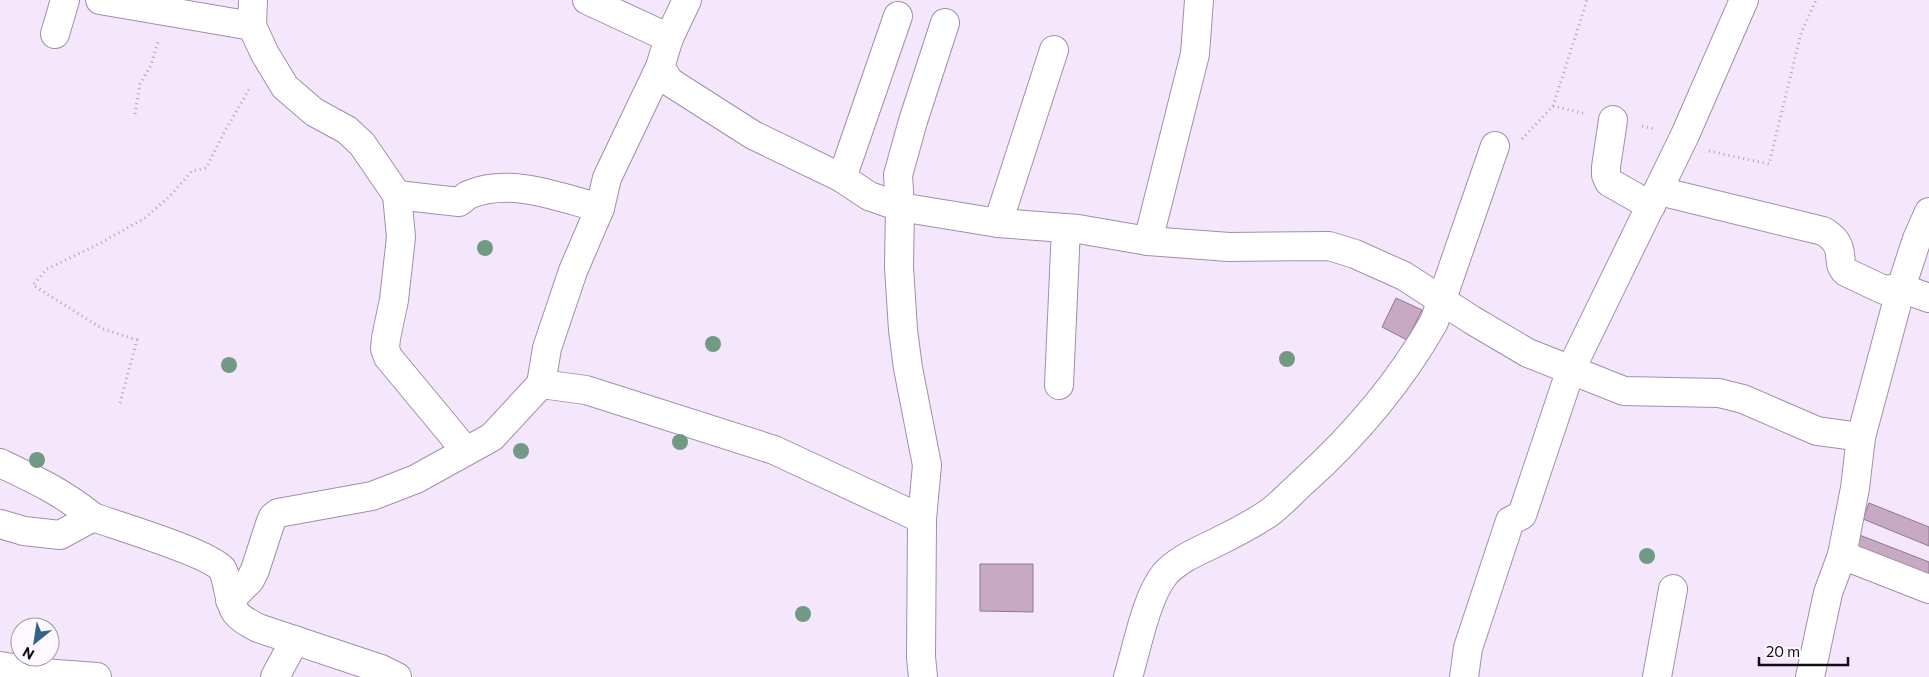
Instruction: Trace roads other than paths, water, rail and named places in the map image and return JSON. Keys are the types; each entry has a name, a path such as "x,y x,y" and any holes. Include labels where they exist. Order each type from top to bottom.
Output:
{"street":[{"path":"55,34 65,0"},
{"path":"100,0 167,12 253,13 265,54 285,87 314,112 347,130 362,144 397,195 401,237 394,300 385,349 388,358 466,451"},
{"path":"587,0 669,38"},
{"path":"230,600 250,580 270,524 273,517 278,513 372,496 416,479 492,437 541,384 547,348 574,272 600,208 607,178 660,68 669,38 687,0"},
{"path":"1148,241 1195,54 1199,0"},
{"path":"1464,677 1468,648 1510,521 1522,515 1571,369 1685,135 1744,0"},
{"path":"842,178 898,16"},
{"path":"923,677 921,657 922,519 927,465 908,368 904,330 899,267 900,207 898,175 913,121 945,23"},
{"path":"998,223 1054,50"},
{"path":"660,68 670,82 753,135 842,178 869,196 900,207 998,223 1066,228 1148,241 1229,247 1329,246 1354,254 1404,276 1504,340 1528,353 1624,391 1719,393 1743,399 1817,431 1861,437"},
{"path":"1613,120 1606,167 1606,175 1609,182 1655,198 1823,230 1834,239 1839,248 1842,268 1846,272 1884,290 1901,288 1929,298"},
{"path":"1128,677 1147,611 1159,583 1166,573 1176,564 1198,551 1252,524 1271,512 1347,440 1384,395 1424,340 1434,322 1495,146"},
{"path":"397,195 459,202 472,194 499,188 519,188 600,208"},
{"path":"1810,677 1828,593 1842,555 1855,488 1861,437 1901,288 1917,239 1929,212"},
{"path":"1059,385 1066,228"},
{"path":"541,384 586,390 774,450 922,519"},
{"path":"0,463 47,484 70,499 93,518 197,554 213,562 222,569 225,576 231,607 244,620 258,628 397,677"},
{"path":"0,524 24,532 60,535 93,518"},
{"path":"1842,555 1929,588"},
{"path":"1656,677 1673,589"},
{"path":"275,677 294,640"},
{"path":"0,666 56,674 97,677"}]}
